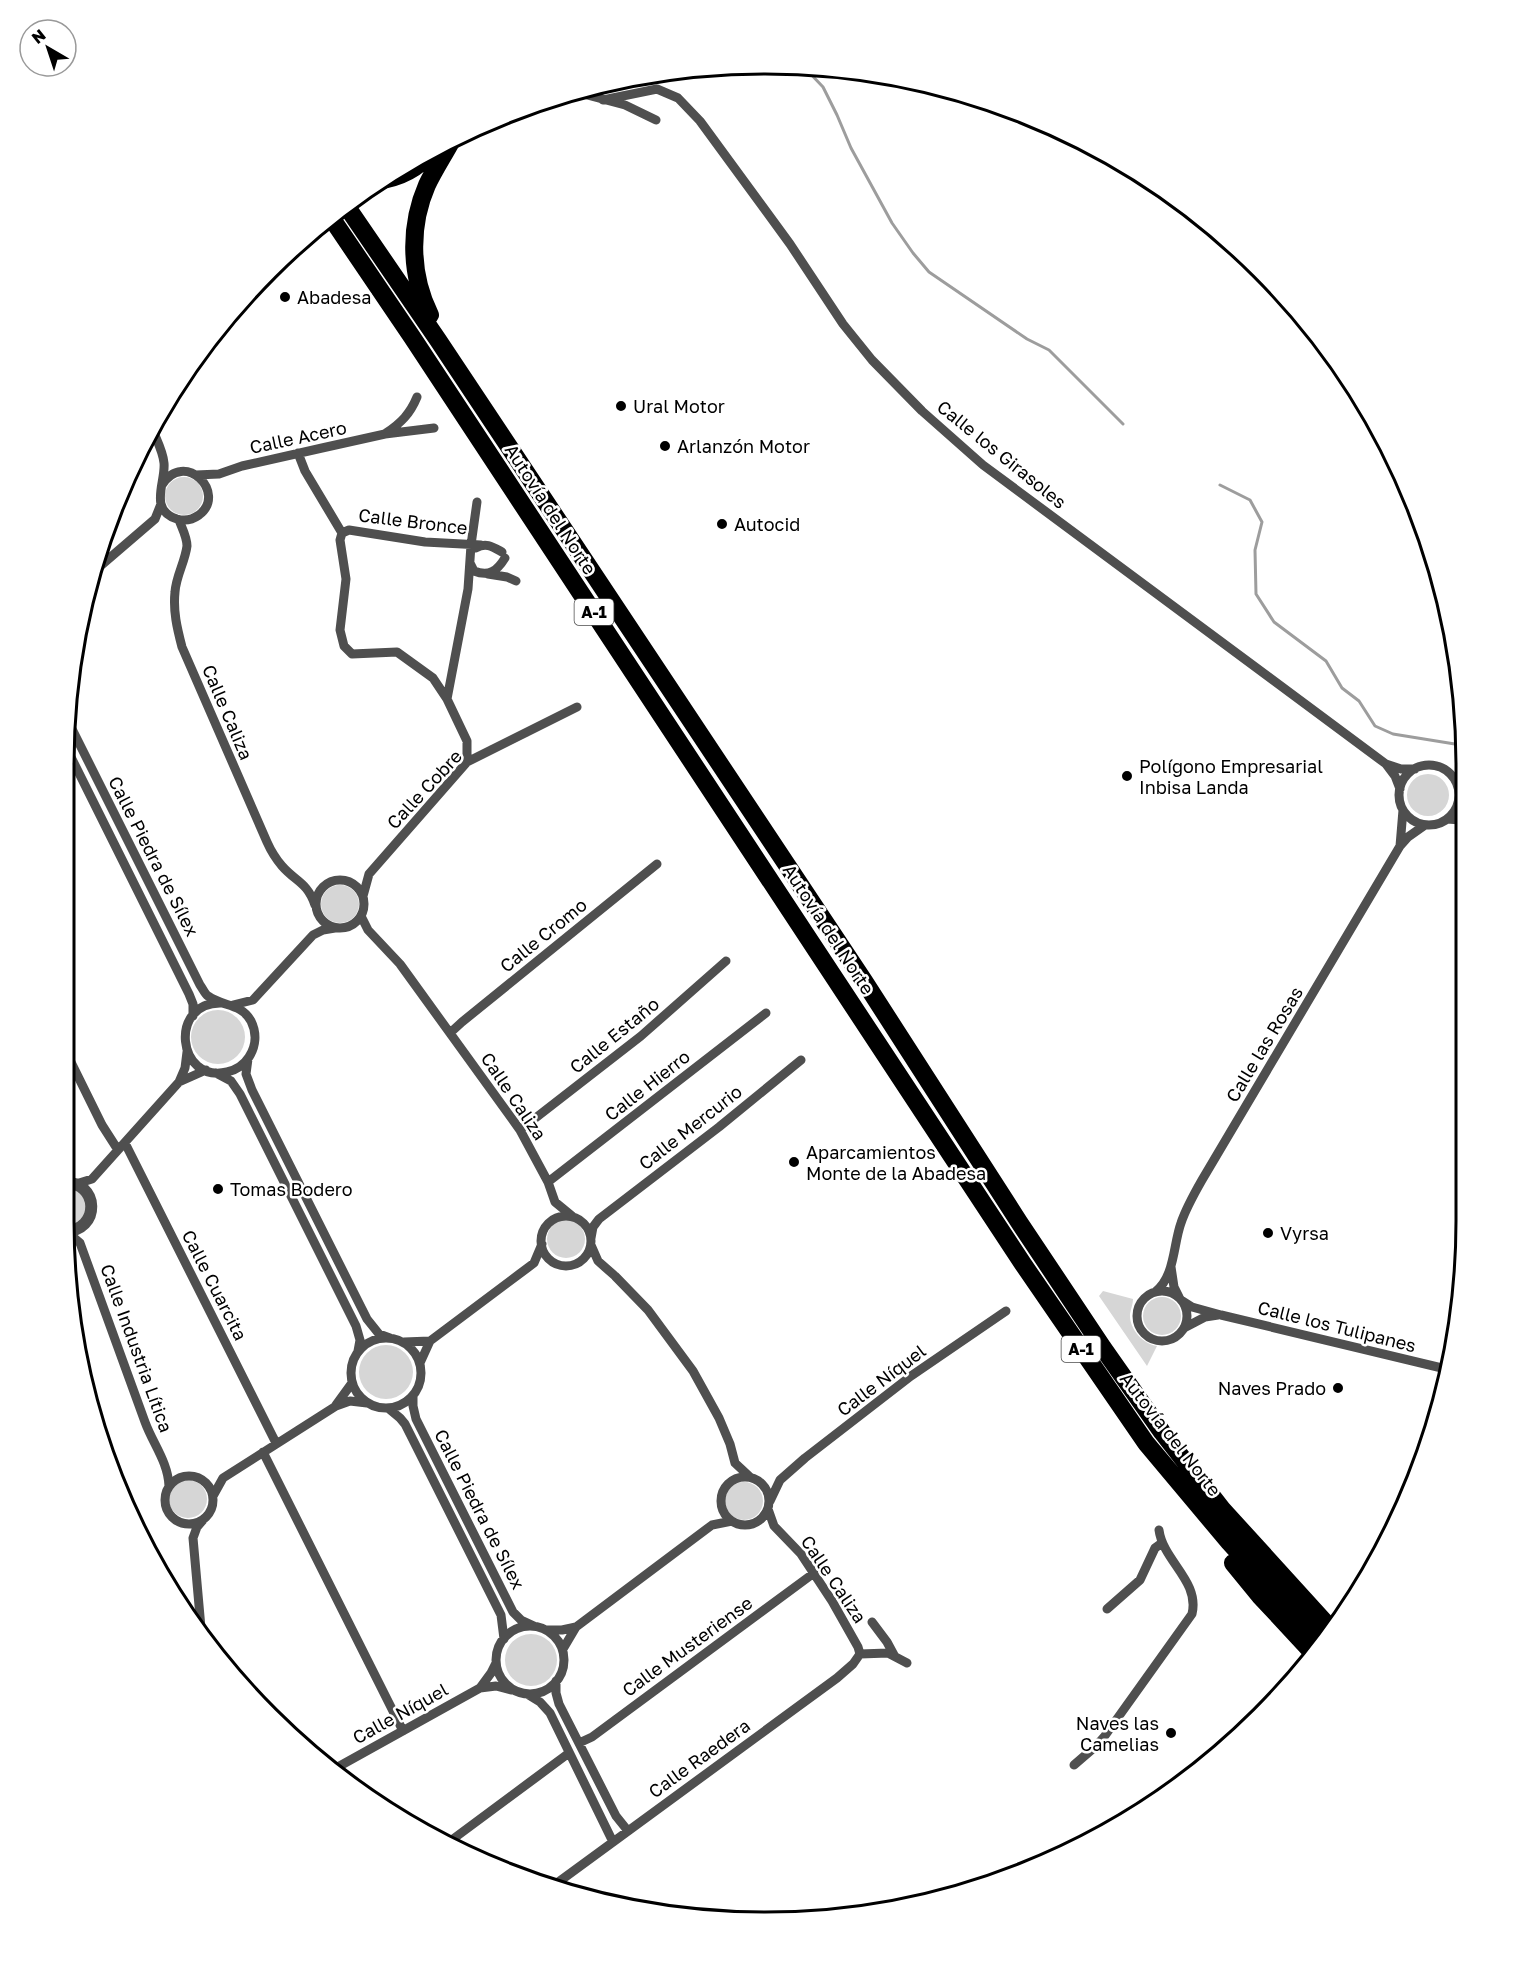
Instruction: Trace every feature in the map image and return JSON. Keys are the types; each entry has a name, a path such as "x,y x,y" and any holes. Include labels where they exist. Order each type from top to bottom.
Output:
{"highway":[{"path":"445,152 427,186 416,221 414,243 416,268 423,301 456,367"},
{"name":"Autovía del Norte","path":"350,212 864,981 1032,1241 1162,1432 1222,1509 1326,1624"},
{"name":"Autovía del Norte","path":"335,223 846,993 1023,1264 1146,1443 1229,1542 1316,1638"},
{"path":"1146,1443 1184,1502 1260,1596 1308,1648"}],"street":[{"name":"Calle los Girasoles","path":"603,100 657,89 678,98 700,121 872,360 922,411 983,465 1386,764 1395,776 1400,789"},
{"path":"590,96 625,105 656,120"},
{"name":"Calle Acero","path":"385,434 406,418 417,397"},
{"name":"Calle Acero","path":"196,475 219,474 242,466 385,434 434,428"},
{"path":"156,438 164,460 164,474 159,495 161,504 166,513 177,519"},
{"path":"298,453 305,471 342,533 340,540 346,579 340,630 344,646 352,654 397,652 433,678 447,699 467,741 467,762"},
{"path":"164,460 180,472 196,475 206,486 208,496"},
{"path":"162,485 169,476 180,472"},
{"path":"155,519 187,520 198,516 205,508 219,474"},
{"path":"447,699 468,589 470,560 476,545 477,502"},
{"path":"104,562 155,519 161,504"},
{"name":"Calle Caliza","path":"185,535 198,516"},
{"name":"Calle Caliza","path":"177,519 185,535 187,546 177,576 174,604 182,647 267,842 284,868 305,885 312,895 316,910"},
{"name":"Calle Bronce","path":"342,533 349,530 425,542 491,546 503,555 497,570 486,574"},
{"path":"470,560 474,571 507,577 516,581"},
{"path":"468,589 474,579 486,574"},
{"path":"433,678 444,676 453,670"},
{"name":"Calle Cobre","path":"363,896 369,874 467,762 577,708"},
{"name":"Calle Piedra de Sílex","path":"75,734 200,985 208,996 222,1003"},
{"name":"Calle Piedra de Sílex","path":"74,763 189,994 193,1004 192,1016"},
{"name":"Calle los Girasoles","path":"1386,764 1401,769 1415,769"},
{"path":"1456,781 1442,768 1424,765 1405,777 1400,789 1400,803 1403,810 1416,822 1425,825 1440,823 1447,819 1456,807"},
{"name":"Calle las Rosas","path":"1400,846 1403,810"},
{"path":"1447,819 1456,820"},
{"name":"Calle las Rosas","path":"1155,1292 1162,1287 1171,1265 1181,1222 1190,1202 1400,846 1425,825"},
{"name":"Calle Cromo","path":"450,1033 657,864"},
{"path":"348,881 369,874"},
{"path":"305,885 337,880 348,881 356,885 363,896 364,908 361,916 349,927"},
{"path":"313,935 317,925 318,893 327,883"},
{"path":"316,910 326,924 335,928"},
{"name":"Calle Caliza","path":"361,916 368,930 400,964 520,1130 548,1182 555,1202"},
{"path":"232,1005 253,1000 313,935 322,930 349,927 368,930"},
{"name":"Calle Estaño","path":"520,1130 641,1036 726,961"},
{"path":"253,1000 252,1023 255,1041 246,1074 367,1319 379,1334 390,1338 404,1342 430,1341"},
{"path":"74,1183 92,1179 179,1082 185,1068 187,1052 185,1033 192,1016 208,1005 222,1003 232,1005 244,1012 252,1023"},
{"name":"Calle Hierro","path":"548,1182 766,1013"},
{"path":"187,1052 196,1064 231,1081 240,1094 356,1326 360,1340 351,1366 352,1383 369,1404"},
{"path":"216,1073 232,1071 249,1058"},
{"name":"Calle Mercurio","path":"598,1219 719,1127 801,1060"},
{"name":"Calle Cuarcita","path":"74,1070 109,1138 121,1147 276,1443"},
{"path":"179,1082 206,1070"},
{"path":"80,1243 85,1224 92,1211 90,1197 92,1179"},
{"path":"74,1186 84,1190 90,1197"},
{"path":"534,1263 555,1202 586,1226 598,1261 648,1310 693,1371 719,1418 735,1463 765,1486 769,1505 763,1518 754,1524"},
{"path":"548,1223 562,1216 598,1219 593,1227 591,1242 584,1258 576,1264"},
{"path":"74,1230 85,1224"},
{"name":"Calle Industria Lítica","path":"74,1238 80,1243 148,1431 165,1464 168,1486"},
{"path":"542,1244 545,1255 554,1262"},
{"path":"420,1363 430,1341 534,1263 544,1261 562,1265 598,1261"},
{"name":"Calle las Rosas","path":"1171,1265 1174,1287 1180,1299"},
{"path":"1184,1328 1187,1313 1180,1299 1163,1291 1146,1297 1137,1311 1137,1320 1145,1335 1161,1341 1175,1337 1184,1328 1205,1317 1221,1315"},
{"name":"Calle los Tulipanes","path":"1180,1299 1192,1307 1221,1315 1440,1368"},
{"name":"Calle Níquel","path":"769,1505 780,1480 805,1458 911,1376 1006,1311"},
{"path":"358,1351 367,1343 378,1338 390,1338"},
{"path":"202,1479 223,1478 336,1406 350,1401 378,1407 398,1406 413,1395 419,1385 421,1374 420,1363 416,1355 404,1342"},
{"path":"336,1406 352,1383"},
{"name":"Calle Piedra de Sílex","path":"413,1395 416,1419 513,1612 521,1620 534,1626"},
{"name":"Calle Piedra de Sílex","path":"388,1408 405,1424 501,1615 504,1639"},
{"path":"263,1452 402,1731"},
{"path":"735,1463 721,1497 721,1506 725,1515 740,1525 774,1526"},
{"path":"165,1464 175,1473 193,1475 202,1479 209,1485 213,1496"},
{"path":"185,1475 168,1486 165,1496 166,1508 171,1516 181,1522 192,1524 203,1520"},
{"path":"200,1618 193,1538 197,1527 212,1508 213,1496 223,1478"},
{"path":"727,1485 738,1478 752,1478 768,1482 780,1480"},
{"name":"Calle Caliza","path":"769,1505 774,1526 800,1553 814,1573 846,1625 860,1654"},
{"path":"712,1525 721,1506"},
{"path":"563,1649 576,1627 712,1525 732,1521"},
{"path":"181,1522 193,1538"},
{"path":"1074,1765 1104,1737 1192,1614 1194,1598 1190,1588 1162,1543 1158,1530"},
{"path":"1107,1609 1140,1580 1155,1548 1162,1543"},
{"name":"Calle Musteriense","path":"579,1743 592,1737 814,1573"},
{"path":"872,1623 894,1655"},
{"path":"513,1691 503,1682 496,1670 496,1656 500,1644 509,1633 521,1627 534,1626 546,1630 557,1638 563,1649 564,1663 562,1674 552,1687 540,1693 526,1694"},
{"path":"546,1630 576,1627"},
{"path":"860,1654 888,1653 907,1663"},
{"name":"Calle Raedera","path":"561,1880 837,1678 853,1664 860,1654"},
{"name":"Calle Níquel","path":"340,1766 480,1688 496,1663"},
{"path":"556,1681 559,1704 616,1816 628,1831"},
{"path":"480,1688 496,1686 526,1694 540,1702 550,1713 613,1842"},
{"path":"455,1838 569,1754"}],"shaded area":[{"path":"184,477 197,483 203,496 197,509 184,515 171,509 165,496 171,483"},
{"path":"1428,774 1443,780 1449,795 1443,810 1428,816 1413,810 1407,795 1413,780"},
{"path":"340,885 347,886 353,891 358,897 358,911 353,917 347,922 340,923 333,922 327,917 322,911 321,904 322,897 327,891 333,886"},
{"path":"218,1010 228,1012 237,1018 243,1027 245,1037 243,1047 237,1056 228,1062 218,1064 208,1062 199,1056 193,1047 191,1037 193,1027 199,1018 208,1012"},
{"path":"74,1189 80,1192 86,1203 83,1216 74,1223"},
{"path":"566,1220 579,1226 585,1239 579,1252 566,1258 553,1252 547,1239 553,1226"},
{"path":"1103,1291 1133,1299 1130,1320 1134,1330 1142,1339 1157,1346 1147,1366 1099,1296"},
{"path":"1162,1297 1175,1303 1181,1316 1175,1329 1162,1335 1149,1329 1143,1316 1149,1303"},
{"path":"386,1345 396,1347 405,1353 411,1362 413,1372 411,1382 405,1391 396,1397 386,1399 376,1397 367,1391 361,1382 359,1372 361,1362 367,1353 376,1347"},
{"path":"188,1480 195,1481 201,1486 206,1492 206,1506 201,1512 195,1517 188,1518 181,1517 175,1512 170,1506 169,1499 170,1492 175,1486 181,1481"},
{"path":"744,1482 751,1483 757,1488 762,1494 762,1508 757,1514 751,1519 744,1520 737,1519 731,1514 726,1508 725,1501 726,1494 731,1488 737,1483"},
{"path":"531,1634 545,1638 553,1646 557,1660 553,1674 545,1682 531,1686 517,1682 509,1674 505,1660 509,1646 517,1638"}],"waterway":[{"path":"812,75 823,87 851,148 892,223 929,272 1027,339 1049,350 1123,424"},
{"path":"1220,485 1250,500 1262,522 1255,550 1256,594 1274,622 1326,661 1342,688 1359,701 1375,726 1393,734 1456,744"}],"place":[{"name":"Abadesa","path":"285,297"},
{"name":"Ural Motor","path":"621,406"},
{"name":"Arlanzón Motor","path":"665,446"},
{"name":"Autocid","path":"722,524"},
{"name":"Polígono Empresarial Inbisa Landa","path":"1127,776"},
{"name":"Aparcamientos Monte de la Abadesa","path":"794,1162"},
{"name":"Tomas Bodero","path":"218,1189"},
{"name":"Vyrsa","path":"1268,1233"},
{"name":"Naves Prado","path":"1338,1388"},
{"name":"Naves las Camelias","path":"1171,1733"}]}
